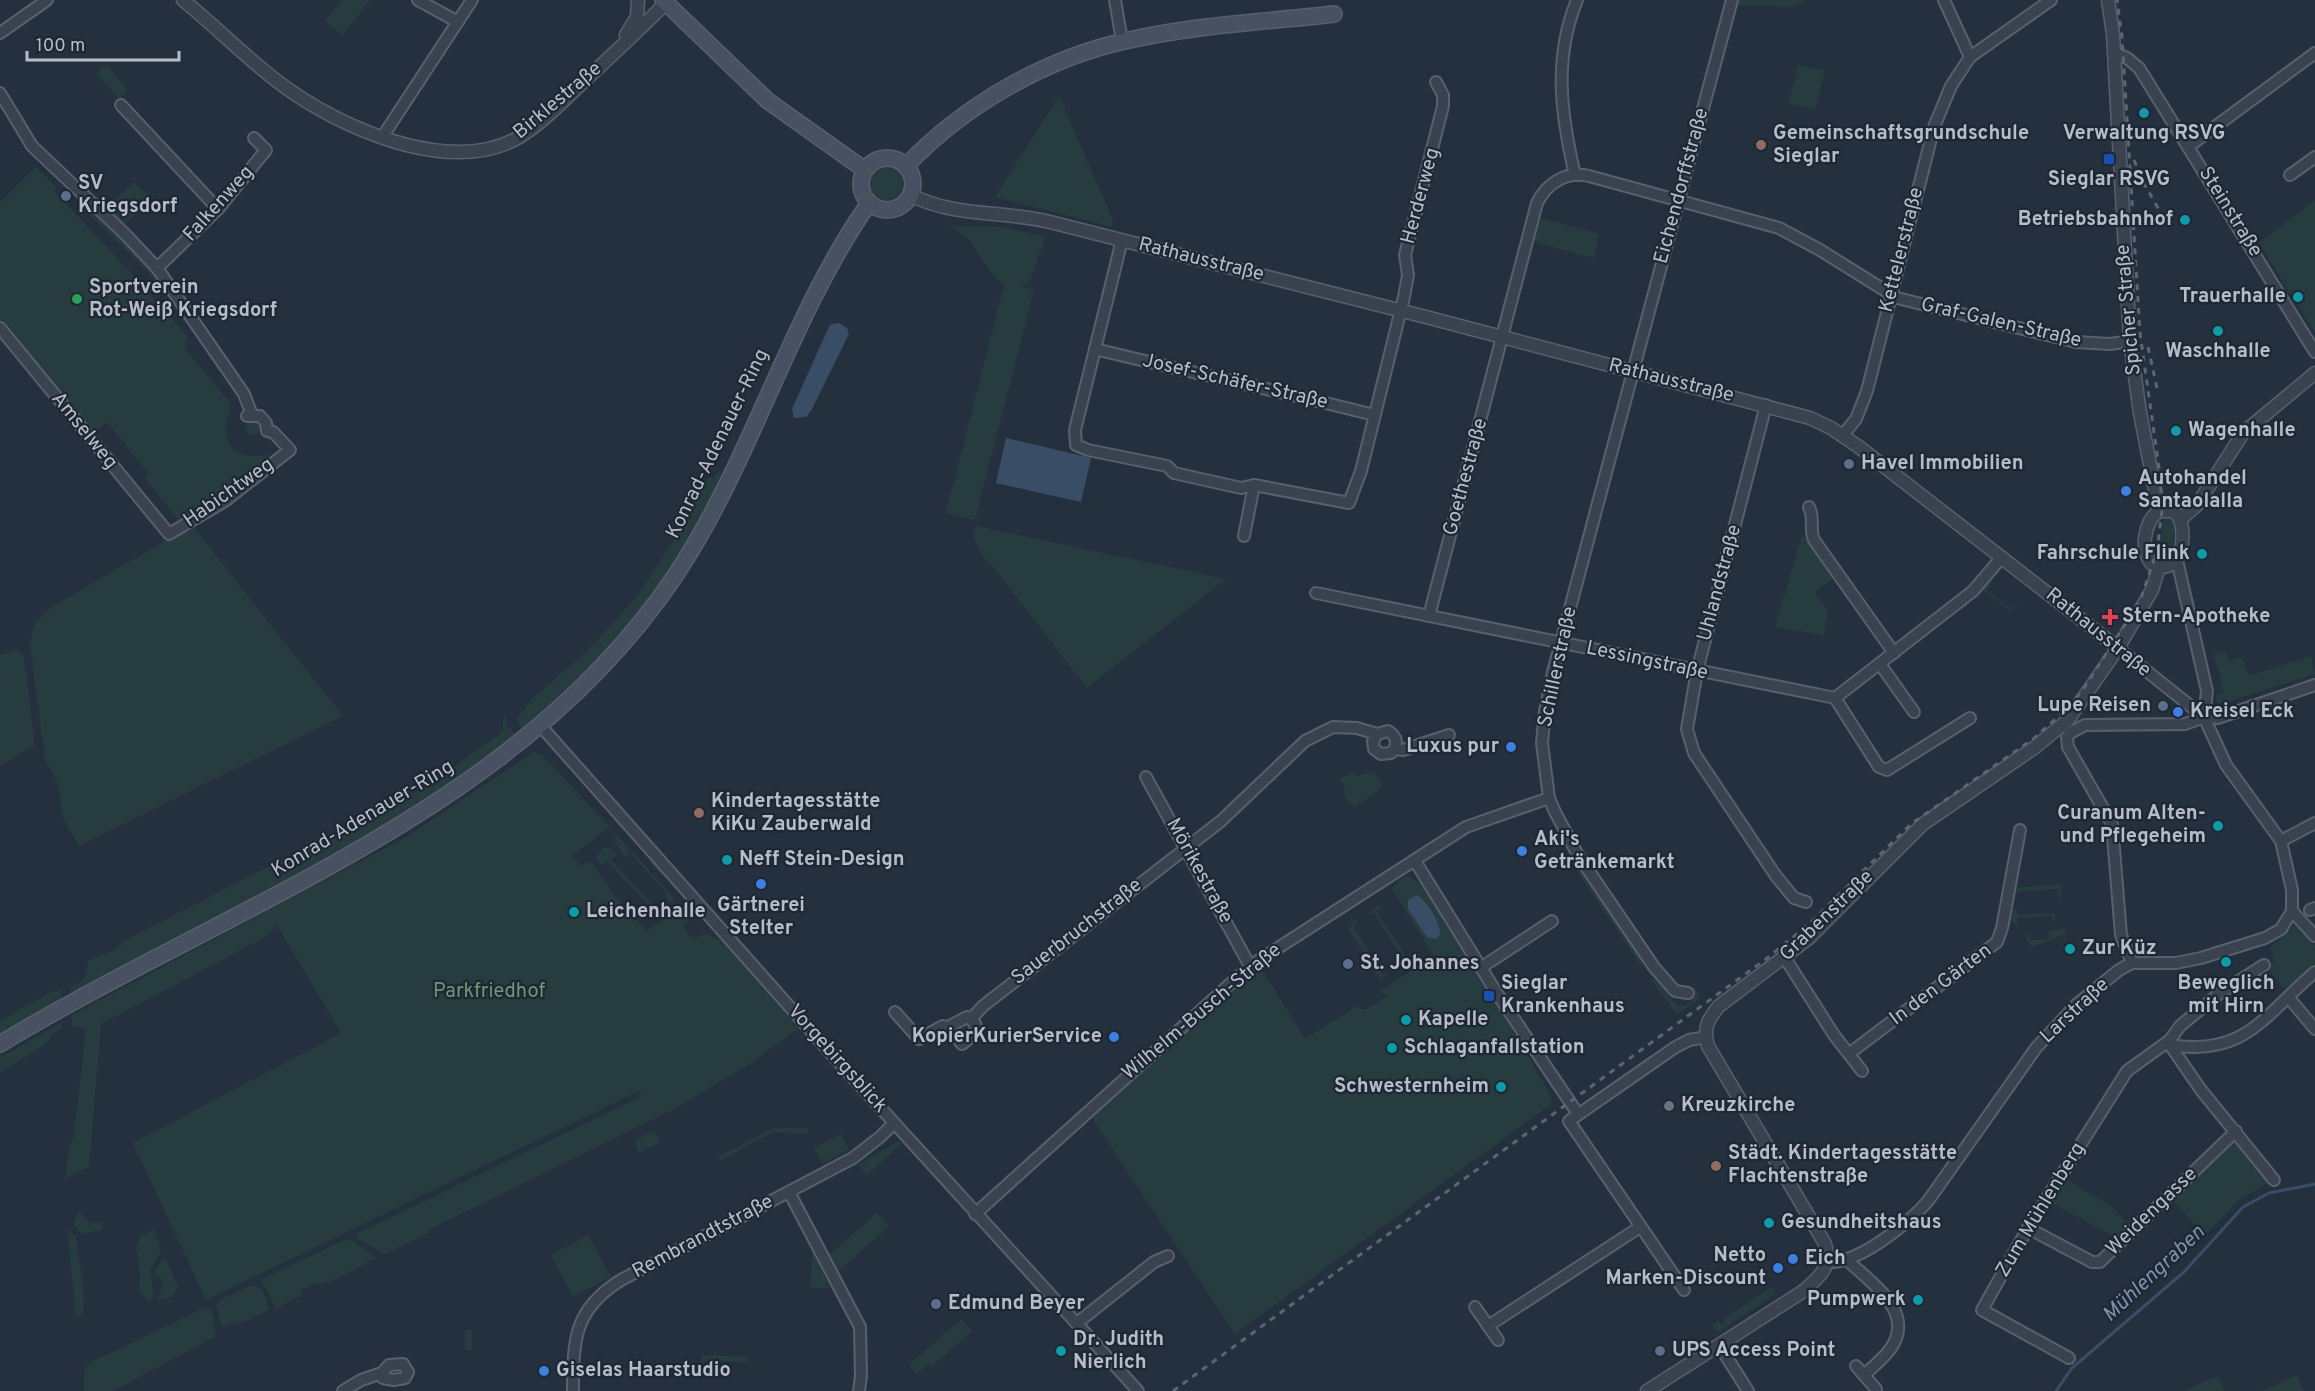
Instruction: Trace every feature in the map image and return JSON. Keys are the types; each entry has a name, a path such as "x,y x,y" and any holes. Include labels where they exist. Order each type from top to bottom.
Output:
{"main road":[{"path":"665,2 768,101 865,170"},
{"path":"906,166 936,138 1008,87 1075,56 1122,41 1204,28 1334,14"},
{"path":"885,158 896,160 906,166 912,183 910,195 902,205 891,209 880,209 869,203 861,187 865,170 874,162 885,158"},
{"name":"Konrad-Adenauer-Ring","path":"0,1044 110,981 381,837 459,788 570,697 633,631 675,575 720,498 811,298 846,237 869,203"}],"street":[{"path":"0,33 47,0"},
{"name":"Birklestraße","path":"183,0 296,94 333,116 380,135 427,149 472,153 501,146 522,135 552,111 665,2"},
{"path":"418,0 458,22"},
{"path":"380,135 472,0"},
{"name":"Birklestraße","path":"618,49 637,17 638,0"},
{"path":"1115,0 1122,41"},
{"path":"1575,175 1560,94 1562,53 1577,0"},
{"name":"Eichendorffstraße","path":"1633,371 1732,0"},
{"path":"1944,0 1970,57"},
{"name":"Kettelerstraße","path":"1843,435 1862,406 1936,121 1951,86 1970,57 2051,0"},
{"name":"Spicher Straße","path":"2108,0 2115,53 2130,341 2140,412 2159,511"},
{"name":"Steinstraße","path":"2115,53 2127,58 2139,68 2315,352"},
{"path":"2189,146 2315,53"},
{"name":"Herderweg","path":"1254,485 1349,503 1361,471 1400,311 1408,275 1405,255 1443,106 1443,95 1436,82"},
{"path":"0,93 33,146 157,268"},
{"path":"121,105 218,209"},
{"name":"Falkenweg","path":"157,268 218,209 266,150 254,138"},
{"path":"2290,175 2315,157"},
{"name":"Graf-Galen-Straße","path":"1575,175 1607,180 1747,218 1788,232 1897,298 2076,342 2110,344 2130,341"},
{"name":"Goethestraße","path":"1429,616 1537,203 1553,182 1575,175"},
{"name":"Rathausstraße","path":"910,195 949,210 1022,216 1122,240 1810,418 1843,435 2204,717 2226,765 2281,841"},
{"path":"1122,240 1075,430 1076,445 1088,450 1167,466 1174,473 1241,488 1254,485 1244,536"},
{"name":"Habichtweg","path":"157,268 244,394 250,415 264,419 267,431 273,432 290,450 225,501 169,534"},
{"name":"Amselweg","path":"0,327 169,534"},
{"name":"Josef-Schäfer-Straße","path":"1095,349 1195,374 1251,383 1374,415"},
{"name":"Schillerstraße","path":"1633,371 1546,703 1543,735 1549,798 1566,835 1654,967 1675,991 1688,993"},
{"path":"2180,519 2197,505 2243,433 2315,373"},
{"name":"Uhlandstraße","path":"1766,405 1696,671 1687,720 1688,738 1694,753 1784,888 1794,898 1806,902"},
{"path":"1809,507 1812,512 1810,531 1814,540 1894,653"},
{"path":"2177,560 2172,565 2158,567 2150,563 2145,550 2148,522 2159,511 2172,512 2180,519 2182,535 2177,560 2207,691 2204,717"},
{"path":"1970,718 1887,770 1880,767 1835,698 1973,591 2002,557"},
{"name":"Grabenstraße","path":"1706,1037 1708,1019 1719,1006 1785,958 1825,923 1923,824 2062,727 2080,705 2118,648 2152,590 2158,567"},
{"name":"Lessingstraße","path":"1316,593 1835,698"},
{"path":"1880,664 1914,712"},
{"path":"2315,685 2218,718 2204,717 2185,724 2085,725 2070,733 2067,742 2112,824 2121,935 2133,963 2176,963 2259,940 2281,929 2292,911 2292,890 2281,841 2315,823"},
{"name":"Vorgebirgsblick","path":"539,724 975,1214 1138,1391"},
{"name":"Sauerbruchstraße","path":"971,1019 982,1006 1245,802 1298,748 1316,734 1341,727 1357,728 1377,734"},
{"path":"1395,749 1393,734 1382,731 1377,734 1373,741 1377,752 1386,755 1395,749 1402,750 1449,735"},
{"name":"Mörikestraße","path":"1146,777 1250,966"},
{"name":"Wilhelm-Busch-Straße","path":"975,1214 1250,966 1466,827 1549,798"},
{"name":"In den Gärten","path":"1850,1053 1997,942 2002,928 2020,830"},
{"path":"1414,861 1482,967 1640,1227 1684,1290"},
{"path":"2292,911 2315,936"},
{"path":"1482,967 1552,921"},
{"path":"1785,958 1834,1035 1862,1071"},
{"name":"Larstraße","path":"1827,1262 1847,1260 1902,1226 1920,1210 2036,1048 2076,1005 2119,970 2133,963"},
{"name":"Zum Mühlenberg","path":"2069,1358 1982,1310 2028,1228 2127,1071 2170,1042 2180,1026 2220,993 2264,965"},
{"path":"2170,1042 2205,1048 2226,1044 2246,1035 2315,972"},
{"path":"2289,998 2315,1029"},
{"name":"Sauerbruchstraße","path":"895,1012 919,1039 941,1026 948,1027 962,1018 971,1019"},
{"name":"Sauerbruchstraße","path":"948,1027 962,1044 976,1032 971,1019"},
{"path":"1574,1118 1674,1048 1689,1040 1706,1037 1719,1065 1824,1242 1827,1262 1823,1273 1807,1288 1647,1391"},
{"path":"2170,1042 2201,1090 2274,1180"},
{"name":"Rembrandtstraße","path":"573,1391 575,1338 582,1316 596,1297 621,1280 853,1158 894,1123"},
{"name":"Weidengasse","path":"2028,1228 2092,1262 2100,1262 2236,1131"},
{"path":"789,1192 860,1327 859,1391"},
{"path":"1488,1326 1640,1227"},
{"path":"1077,1323 1154,1262 1168,1256"},
{"path":"1847,1260 1888,1298 1896,1315 1893,1345 1864,1375"},
{"path":"1475,1307 1498,1340"},
{"path":"1719,1345 1748,1391"},
{"path":"1856,1366 1876,1389"},
{"path":"343,1391 361,1380 382,1373"}],"green space":[{"path":"342,0 370,0 343,35 325,21"},
{"path":"1739,0 1805,0 1795,7 1737,5"},
{"path":"107,64 128,91 119,99 96,73"},
{"path":"1798,65 1825,71 1815,110 1789,103"},
{"path":"1059,96 1113,220 1112,227 995,197"},
{"path":"887,165 901,170 906,184 901,198 887,203 873,198 868,184 873,170"},
{"name":"Sportverein Rot-Weiß Kriegsdorf","path":"36,167 57,188 54,191 187,336 185,348 231,404 227,420 229,443 240,453 249,456 273,457 223,497 180,523 144,477 148,473 107,422 93,433 0,323 0,203"},
{"path":"134,182 151,199 124,225 106,207"},
{"path":"2315,200 2315,333 2259,243"},
{"path":"85,205 149,267 200,335 198,337 147,271 84,209"},
{"path":"1541,218 1600,234 1593,258 1534,242"},
{"path":"949,226 1004,227 1045,237 1030,281 1020,286 1034,290 975,520 946,513 1004,284 989,270 967,238"},
{"path":"253,421 258,423 260,428 258,433 253,435 248,433 246,428 248,423"},
{"path":"717,472 725,474 692,538 663,582 586,670 521,729 517,718 532,699 585,653 636,598 675,539 707,478 713,478"},
{"path":"2164,517 2173,520 2175,527 2172,553 2164,561 2157,559"},
{"path":"192,525 343,716 79,846 63,818 57,781 45,760 30,643 35,622 52,607"},
{"path":"976,526 1226,579 1087,688 982,555 976,544"},
{"path":"1802,534 1834,578 1815,592 1828,610 1824,635 1775,627"},
{"path":"1988,580 1991,583 1987,590 2012,610 2029,591 2012,612 1982,589"},
{"path":"16,650 24,656 35,745 0,766 0,655"},
{"path":"2226,651 2229,661 2242,657 2249,676 2311,656 2315,674 2221,704 2217,703 2216,695 2224,693 2214,655"},
{"path":"506,716 507,725 515,734 483,763 390,827 71,996 70,987 82,981 87,970 87,961 116,950 124,941 344,827 392,805 434,781 503,731 503,719"},
{"name":"Parkfriedhof","path":"534,752 541,754 610,827 572,856 581,866 591,862 609,889 635,918 632,922 637,920 647,931 683,907 692,917 682,925 692,938 707,934 725,943 799,1029 743,1068 676,1108 428,1230 431,1232 385,1254 358,1239 356,1234 642,1096 639,1091 206,1300 133,1143 341,1033 277,925 264,938 101,1024 89,1167 65,1179 67,1158 74,1133 86,1031 82,1027 72,1026 72,1015 406,837"},
{"path":"1374,771 1383,787 1355,807 1345,798 1344,785 1339,779 1354,772 1357,776"},
{"path":"617,835 676,900 669,902 665,897 666,892 628,851 627,859 614,841"},
{"path":"603,848 610,848 618,856 610,859 656,909 662,905 662,915 657,918 650,916 654,911 607,861 601,865 596,857"},
{"path":"1574,858 1641,955 1642,967 1570,861"},
{"path":"652,860 681,895 650,863"},
{"path":"1409,876 1421,883 1493,1002 1496,1002 1552,1097 1550,1105 1235,1334 1092,1118 1133,1077 1247,976 1263,971 1305,1039 1355,1007 1365,1010 1388,996 1379,992 1434,956 1391,888 1402,878"},
{"path":"2061,884 2061,898 2059,899 2057,889 2016,892 2016,899 2011,899 2013,888"},
{"path":"1379,905 1382,906 1376,911 1407,958 1414,955 1414,959 1402,967 1398,965 1404,960 1374,913 1366,915"},
{"path":"2017,908 2017,915 2055,913 2055,920 2052,923 2051,916 2017,918 2017,925 2008,918 2009,910"},
{"path":"1354,920 1359,922 1353,926 1383,974 1390,971 1380,980 1349,930"},
{"path":"2295,924 2315,945 2315,967 2284,989 2269,970 2274,958 2270,948"},
{"path":"2064,928 2066,934 2032,947 2026,939 2029,933 2030,940 2049,939 2049,932"},
{"path":"1649,978 1657,980 1677,1005 1685,1006 1692,1002 1694,987 1701,997 1677,1015"},
{"path":"61,990 62,1002 0,1036 0,1021 52,991"},
{"path":"62,1022 62,1029 51,1034 47,1043 0,1073 0,1058"},
{"path":"773,1128 808,1128 808,1134 774,1132 720,1161 718,1157"},
{"path":"651,1132 655,1133 660,1142 639,1153 635,1144 637,1139"},
{"path":"841,1134 849,1149 823,1164 814,1148"},
{"path":"898,1141 902,1143 867,1175 858,1165"},
{"path":"2238,1143 2272,1180 2238,1201 2204,1235 2172,1199 2227,1145"},
{"path":"2065,1179 2111,1206 2129,1225 2116,1238 2050,1202"},
{"path":"79,1211 90,1223 102,1222 103,1230 81,1234 73,1223"},
{"path":"877,1213 889,1226 839,1271 830,1254"},
{"path":"154,1229 161,1250 150,1271 154,1296 149,1302 139,1290 140,1272 136,1249 139,1238"},
{"path":"67,1230 76,1236 84,1297 83,1313 76,1317"},
{"path":"588,1235 611,1277 573,1297 551,1255"},
{"path":"344,1240 353,1241 377,1258 330,1282 315,1284 301,1290 303,1295 276,1308 261,1280"},
{"path":"812,1248 830,1288 811,1288"},
{"path":"163,1259 166,1259 178,1287 173,1296 158,1300 163,1280 154,1273"},
{"path":"1803,1282 1721,1337 1719,1336"},
{"path":"252,1285 261,1288 270,1309 247,1321 222,1326 216,1306 220,1300"},
{"path":"1772,1287 1776,1294 1717,1333 1712,1325 1719,1321 1721,1325 1726,1321 1724,1318"},
{"path":"204,1308 212,1311 216,1336 113,1391 84,1391 84,1372 89,1363"},
{"path":"961,1319 972,1331 932,1366 929,1363 917,1374 909,1365"},
{"path":"465,1330 472,1330 472,1350 465,1350"},
{"path":"702,1355 749,1357 749,1362 705,1361 702,1367"},
{"path":"2297,1375 2304,1391 2262,1391"},
{"path":"2217,1376 2225,1391 2184,1391"}],"water":[{"path":"839,323 847,328 849,334 812,409 806,417 794,418 792,409 827,331 831,324"},
{"path":"1006,438 1091,458 1081,502 996,483"},
{"path":"1417,895 1425,902 1436,919 1440,935 1436,939 1427,937 1408,909 1408,900"}],"waterway":[{"name":"Mühlengraben","path":"2056,1391 2072,1368 2184,1272 2243,1207 2269,1193 2315,1184"}],"railway":[{"path":"1173,1391 1766,959 1809,924 1911,824 2033,739 2082,691 2140,601 2157,551 2162,510 2160,475 2140,333 2122,37 2117,0"},
{"path":"2134,160 2143,182 2161,213"},
{"path":"2148,347 2157,388"}],"place":[{"name":"Verwaltung RSVG","path":"2144,113"},
{"name":"Gemeinschaftsgrundschule Sieglar","path":"1761,145"},
{"name":"Sieglar RSVG","path":"2109,159"},
{"name":"SV Kriegsdorf","path":"66,196"},
{"name":"Betriebsbahnhof","path":"2185,220"},
{"name":"Trauerhalle","path":"2298,297"},
{"name":"Sportverein Rot-Weiß Kriegsdorf","path":"77,299"},
{"name":"Waschhalle","path":"2218,331"},
{"name":"Wagenhalle","path":"2176,431"},
{"name":"Havel Immobilien","path":"1849,464"},
{"name":"Autohandel Santaolalla","path":"2126,491"},
{"name":"Fahrschule Flink","path":"2202,554"},
{"name":"Stern-Apotheke","path":"2110,617"},
{"name":"Lupe Reisen","path":"2163,706"},
{"name":"Kreisel Eck","path":"2178,712"},
{"name":"Luxus pur","path":"1511,747"},
{"name":"Kindertagesstätte KiKu Zauberwald","path":"699,813"},
{"name":"Curanum Alten- und Pflegeheim","path":"2218,826"},
{"name":"Aki's Getränkemarkt","path":"1522,851"},
{"name":"Neff Stein-Design","path":"727,860"},
{"name":"Gärtnerei Stelter","path":"761,884"},
{"name":"Leichenhalle","path":"574,912"},
{"name":"Zur Küz","path":"2070,949"},
{"name":"Beweglich mit Hirn","path":"2226,962"},
{"name":"St. Johannes","path":"1348,964"},
{"name":"Sieglar Krankenhaus","path":"1489,996"},
{"name":"Kapelle","path":"1406,1020"},
{"name":"KopierKurierService","path":"1114,1037"},
{"name":"Schlaganfallstation","path":"1392,1048"},
{"name":"Schwesternheim","path":"1501,1087"},
{"name":"Kreuzkirche","path":"1669,1106"},
{"name":"Städt. Kindertagesstätte Flachtenstraße","path":"1716,1166"},
{"name":"Gesundheitshaus","path":"1769,1223"},
{"name":"Eich","path":"1793,1259"},
{"name":"Netto Marken-Discount","path":"1778,1268"},
{"name":"Pumpwerk","path":"1918,1300"},
{"name":"Edmund Beyer","path":"936,1304"},
{"name":"Dr. Judith Nierlich","path":"1061,1351"},
{"name":"UPS Access Point","path":"1660,1351"},
{"name":"Giselas Haarstudio","path":"544,1371"}]}
